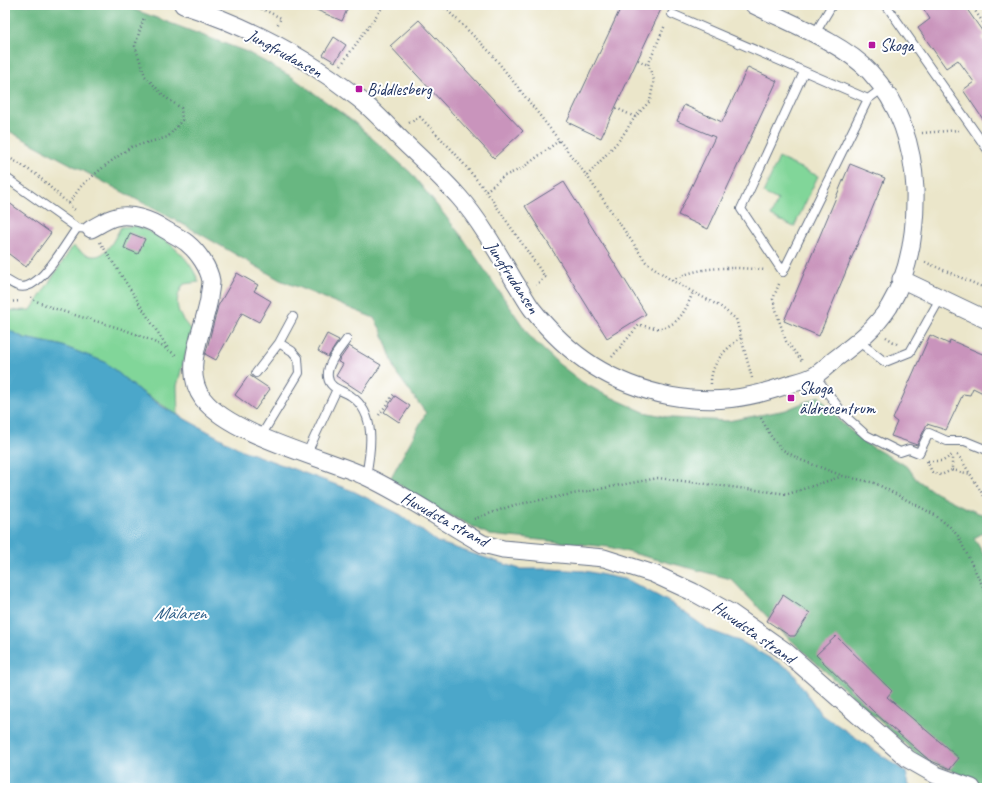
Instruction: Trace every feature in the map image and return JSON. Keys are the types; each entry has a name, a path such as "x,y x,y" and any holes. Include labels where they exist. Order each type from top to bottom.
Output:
{"street":[{"name":"Jungfrudansen","path":"183,5 270,41 319,71 359,99 461,199 485,232 531,308 565,345 599,371 633,387 672,396 711,392 735,399 772,390 810,370 858,341 871,330 890,305 909,259 916,217 914,175 909,143 901,122 883,88 869,70 850,54 814,35 748,8"},
{"name":"Huvudsta strand","path":"84,228 115,217 126,216 144,219 158,225 187,243 198,256 206,267 211,282 208,306 195,356 193,371 196,384 203,398 223,418 262,436 366,476 483,544 503,549 604,558 654,574 693,592 731,613 785,651 908,759 936,775 972,788"},
{"path":"901,279 987,320"}],"lane":[{"path":"814,35 832,5"},
{"path":"886,5 987,149"},
{"path":"672,14 868,100"},
{"path":"783,272 742,209 804,72"},
{"path":"783,272 868,100 883,88"},
{"path":"5,177 84,228"},
{"name":"Huvudsta strand","path":"27,286 40,279 84,228"},
{"path":"5,278 17,286 27,286"},
{"path":"858,341 886,362 910,352 941,298"},
{"path":"256,373 279,343 293,317"},
{"path":"347,339 329,369 328,378 331,386 352,396 362,408 370,428 371,450 366,476"},
{"path":"262,436 300,373 298,358 292,351 279,343"},
{"path":"810,370 845,416 866,435 900,452 909,449 919,453 929,433 947,441 965,441 987,450"},
{"path":"308,453 337,389"}],"path":[{"path":"254,5 281,18 275,30"},
{"path":"338,69 384,5"},
{"path":"442,5 491,53 587,176 646,262 671,280 721,307 736,319 753,378"},
{"path":"730,5 748,8"},
{"path":"971,5 987,28"},
{"path":"648,65 665,26 672,14"},
{"path":"5,154 37,175 69,203 82,185 131,147 168,137 182,120 181,108 165,97 145,76 135,46 144,17"},
{"path":"587,176 621,138 635,117 650,101 654,80 648,65 638,60"},
{"path":"616,108 635,117"},
{"path":"407,124 420,117 453,151 486,191 545,278 534,286 539,292"},
{"path":"922,133 973,128"},
{"path":"486,191 504,176 521,169 560,140"},
{"path":"27,286 32,299 46,306 124,329 169,350 84,228"},
{"path":"922,261 987,289"},
{"path":"671,280 684,274 716,267 783,272 773,299 786,341 810,370"},
{"path":"608,361 639,325 661,328 677,322 688,307 693,292"},
{"path":"711,392 711,376 720,357 730,346 741,338"},
{"path":"799,367 810,370"},
{"path":"704,384 711,392"},
{"path":"711,392 718,384"},
{"path":"370,428 394,394"},
{"path":"761,418 772,438 783,450 843,476 875,483 935,515 950,527 961,542 987,595"},
{"path":"952,470 953,455 957,441"},
{"path":"919,453 922,459 927,461 942,461 953,455 959,456 972,474 987,501"},
{"path":"927,461 929,469 936,474 946,474 952,470 972,474"},
{"path":"453,527 514,505 658,478 788,494 843,476"}],"green space":[{"path":"5,5 122,5 247,52 292,77 355,123 411,173 463,238 531,338 560,365 582,382 602,393 644,412 672,418 728,421 786,410 819,396 842,423 865,443 908,467 916,479 934,492 981,514 987,512 987,531 974,538 987,560 987,787 916,754 781,631 731,579 609,547 490,535 435,508 390,479 426,413 397,374 381,330 374,318 280,280 188,227 5,129"},
{"path":"779,158 818,176 794,227 771,216 778,200 763,193"},
{"path":"136,226 156,235 174,247 188,262 199,282 184,284 180,290 177,302 183,320 192,330 177,386 178,415 136,388 105,362 60,345 24,338 5,328 5,311 31,310 73,246 90,256 97,256 102,254 112,243 121,227"}],"water":[{"name":"Mälaren","path":"5,328 24,338 60,345 105,362 136,388 163,407 242,450 353,491 401,515 437,542 520,569 585,571 628,580 671,603 709,630 742,642 791,670 820,713 906,772 911,788 5,788"}],"building":[{"path":"305,5 349,5 342,21"},
{"path":"622,5 663,5 601,138 567,122"},
{"path":"921,5 964,5 985,35 981,38 987,46 987,125 963,90 974,82 958,60 946,68 918,28 930,19"},
{"path":"419,20 523,131 494,158 390,46"},
{"path":"334,37 346,45 335,62 323,55"},
{"path":"748,67 777,81 708,229 678,215 715,137 677,121 684,105 722,122"},
{"path":"850,164 885,178 819,336 784,321"},
{"path":"564,182 646,314 607,338 525,206"},
{"path":"5,200 51,233 26,267 5,251"},
{"path":"130,233 145,239 138,254 124,248"},
{"path":"237,273 258,285 254,291 271,301 259,322 242,313 216,360 205,354 218,306"},
{"path":"327,334 339,340 328,357 318,351"},
{"path":"930,335 949,344 950,340 987,356 987,395 973,388 970,395 963,394 946,430 927,424 917,445 891,436 897,422 893,419"},
{"path":"349,346 381,365 362,393 336,376 343,364 338,362"},
{"path":"249,375 270,389 255,410 235,395"},
{"path":"395,396 410,406 399,422 384,412"},
{"path":"783,595 810,613 795,636 790,636 767,621"},
{"path":"836,636 892,691 887,697 959,758 950,769 929,760 876,714 816,655"}],"place":[{"name":"Skoga","path":"872,45"},
{"name":"Biddlesberg","path":"359,89"},
{"name":"Skoga äldrecentrum","path":"791,398"}]}
